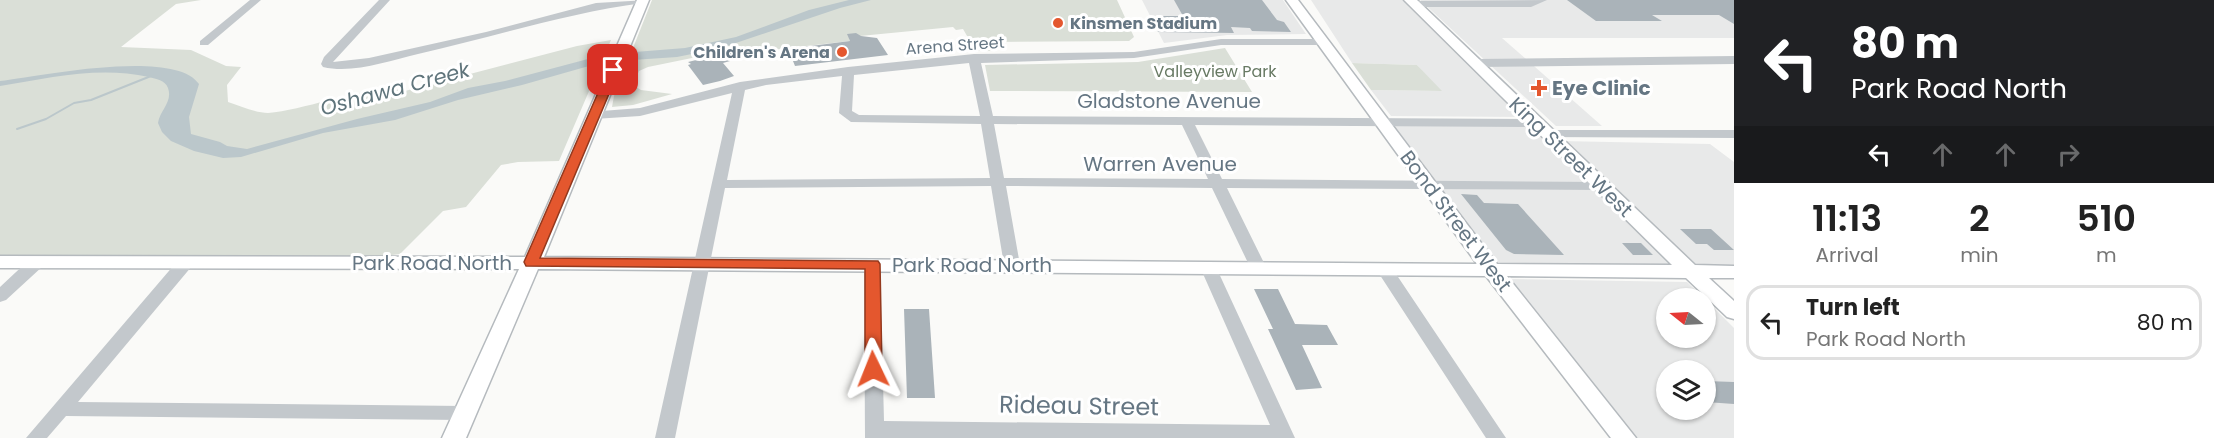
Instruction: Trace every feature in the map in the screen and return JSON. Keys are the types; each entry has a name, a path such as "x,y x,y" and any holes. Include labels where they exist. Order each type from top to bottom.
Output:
{"main road":[{"path":"454,438 643,0"},
{"name":"Bond Street West","path":"1292,0 1380,122 1624,438"},
{"name":"King Street West","path":"1412,2 1734,312"},
{"name":"Park Road North","path":"0,262 531,262 1734,272"}],"street":[{"path":"204,43 256,0"},
{"path":"385,0 328,58 327,64 335,66 369,62 488,35 596,6 643,0"},
{"path":"1412,2 1515,4 1542,0"},
{"name":"Arena Street","path":"594,115 640,112 740,86 848,71 974,58 1127,55 1221,42 1322,42"},
{"path":"974,58 1012,265"},
{"path":"1475,63 1734,60"},
{"name":"Gladstone Avenue","path":"848,71 845,114 863,120 1380,122 1734,134"},
{"path":"665,438 740,86"},
{"path":"1187,121 1258,267"},
{"name":"Warren Avenue","path":"719,184 998,182 1601,186"},
{"path":"0,296 37,262"},
{"path":"36,438 186,262"},
{"path":"872,264 875,434"},
{"path":"1208,267 1284,436"},
{"path":"1384,269 1496,438"},
{"path":"62,409 464,413"},
{"name":"Rideau Street","path":"875,434 1284,436"}],"shaded area":[{"path":"849,0 871,0 840,8 721,48 677,57 603,62 458,100 395,120 323,133 241,157 223,158 194,151 171,141 162,132 158,123 168,102 168,88 157,79 130,74 93,73 0,86 0,81 106,67 163,68 185,73 199,84 189,117 191,134 227,146 247,149 430,102 468,88 505,81 588,59 610,54 685,48 736,37 809,10"},
{"path":"1142,0 1283,0 1306,34 1227,35 1164,43"},
{"path":"1311,0 1402,0 1523,117 1391,116 1371,90 1440,91 1417,65 1352,63"},
{"path":"1420,0 1734,0 1734,38 1502,38 1602,126 1556,126"},
{"path":"1384,120 1540,122 1560,141 1710,144 1734,162 1734,268 1494,266"},
{"path":"1510,279 1687,282 1693,288 1656,288 1656,348 1716,348 1716,310 1734,328 1734,438 1638,438"}],"green space":[{"path":"0,0 201,0 176,4 121,47 191,50 226,66 241,67 227,85 228,102 263,113 284,111 374,91 405,91 577,46 611,40 559,161 518,162 501,165 466,207 443,211 400,254 392,255 384,264 0,257"},
{"path":"652,0 1117,0 1134,37 1129,41 992,42 993,51 969,51 964,43 970,41 963,29 956,30 953,27 860,36 848,34 850,41 771,50 736,57 731,50 648,67 639,71 633,85 641,90 672,94 633,105 612,107 614,96"},
{"name":"Valleyview Park","path":"1225,48 1252,92 990,91 985,65 1138,62"},
{"path":"1352,63 1417,65 1442,91 1371,90"}],"building":[{"path":"1174,0 1262,0 1277,20 1284,22 1291,32 1252,31 1250,28 1231,27 1234,33 1158,32 1152,16 1183,16"},
{"path":"1567,0 1734,0 1734,24 1719,15 1652,15 1662,21 1596,21"},
{"name":"Children's Arena","path":"856,33 877,38 888,55 795,66 791,56 798,56 795,48 850,41 847,34"},
{"path":"729,52 737,59 723,63 734,76 720,81 703,85 688,65 691,64 688,62"},
{"path":"1461,194 1477,195 1484,203 1518,204 1564,255 1514,254 1506,250"},
{"path":"1680,229 1711,229 1734,250 1714,250 1707,244 1696,244"},
{"path":"1622,243 1641,243 1653,255 1633,255"},
{"path":"1254,289 1278,289 1295,324 1327,325 1338,345 1302,345 1322,388 1296,390 1268,329 1273,329"},
{"path":"904,309 929,309 935,398 907,398"},
{"path":"1716,381 1734,382 1734,404 1716,403"}],"waterway":[{"path":"17,129 46,119 74,103 91,100 151,76"}],"place":[{"name":"Kinsmen Stadium","path":"1058,23"},
{"name":"Children's Arena","path":"842,52"},
{"name":"Eye Clinic","path":"1539,88"}],"route":[{"path":"613,70 531,262 872,264 873,369"}],"water label":[{"name":"Oshawa Creek","path":"395,89"}]}
